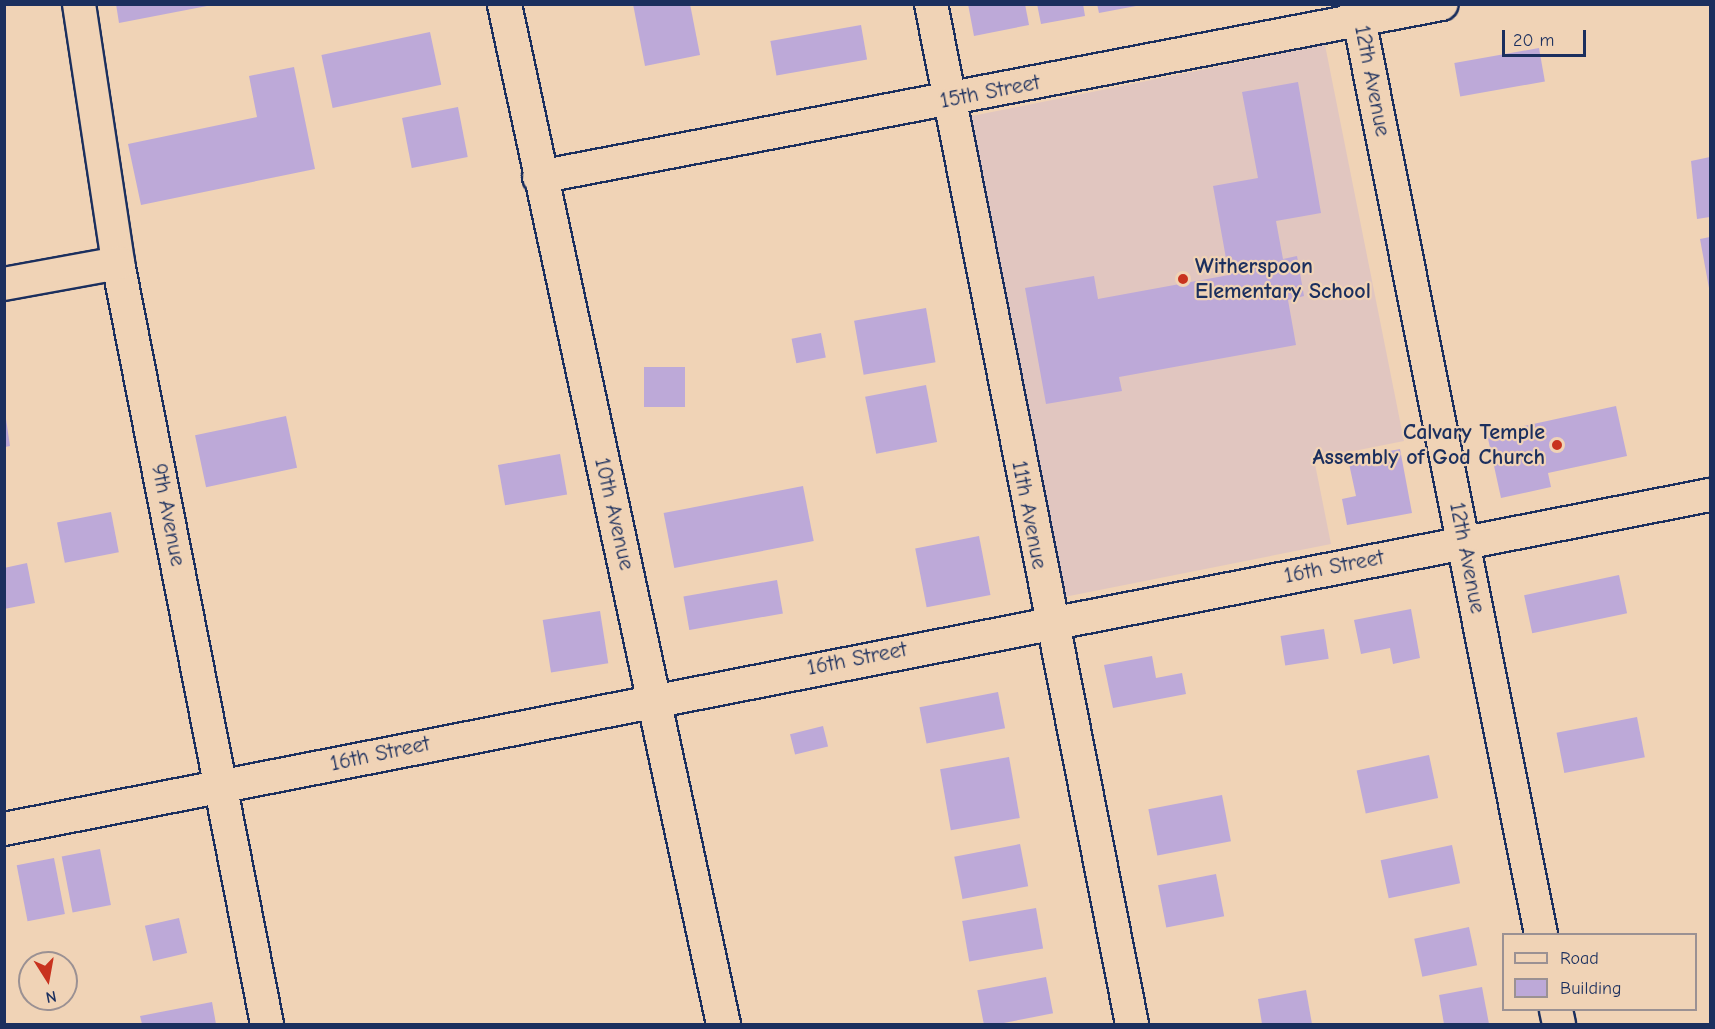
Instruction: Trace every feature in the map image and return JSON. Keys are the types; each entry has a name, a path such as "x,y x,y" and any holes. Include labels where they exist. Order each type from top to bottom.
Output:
{"street":[{"name":"9th Avenue","path":"79,4 118,263 223,787 267,1024"},
{"name":"10th Avenue","path":"504,4 539,177 655,698 723,1024"},
{"name":"11th Avenue","path":"931,4 1049,623 1132,1024"},
{"name":"15th Street","path":"539,177 949,100 1358,13 1442,4"},
{"name":"12th Avenue","path":"1358,13 1541,933"},
{"path":"4,284 118,263"},
{"name":"16th Street","path":"4,829 223,787 655,698 1710,495"}],"shaded area":[{"name":"Witherspoon Elementary School","path":"1325,45 1404,441 1314,459 1331,544 1059,598 962,118"}],"building":[{"path":"116,4 206,4 207,6 119,23"},
{"path":"633,4 690,4 700,55 645,66"},
{"path":"968,4 1025,4 1029,25 974,36"},
{"path":"1037,4 1083,4 1085,16 1041,24"},
{"path":"1097,4 1136,4 1136,6 1099,13"},
{"path":"861,25 867,59 776,75 770,41"},
{"path":"430,32 441,85 333,108 321,55"},
{"path":"1539,48 1545,81 1460,96 1454,63"},
{"path":"294,67 315,169 141,205 128,144 257,117 249,76"},
{"path":"1298,82 1321,213 1276,221 1283,259 1297,256 1304,296 1288,300 1296,345 1119,377 1122,391 1046,404 1025,288 1094,276 1098,299 1229,275 1213,186 1258,178 1242,92"},
{"path":"458,107 468,157 412,168 402,118"},
{"path":"1710,157 1710,217 1697,219 1691,161"},
{"path":"1710,237 1710,288 1709,288 1700,239"},
{"path":"926,308 936,362 864,375 854,321"},
{"path":"821,333 826,358 796,363 792,339"},
{"path":"644,367 685,367 685,407 644,407"},
{"path":"926,385 937,442 876,454 865,397"},
{"name":"Calvary Temple Assembly of God Church","path":"1616,406 1627,456 1548,473 1551,487 1501,498 1487,434"},
{"path":"286,416 297,468 206,487 195,435"},
{"path":"5,420 10,446 5,447"},
{"path":"1400,449 1412,513 1347,525 1342,499 1356,496 1348,459"},
{"path":"560,454 567,494 505,505 498,465"},
{"path":"803,486 814,541 674,568 664,513"},
{"path":"111,512 119,552 65,563 57,522"},
{"path":"979,536 990,595 927,607 915,548"},
{"path":"27,563 35,603 4,609 4,568"},
{"path":"1619,575 1627,613 1532,633 1524,595"},
{"path":"777,580 783,613 689,630 683,596"},
{"path":"1411,609 1420,658 1393,664 1390,648 1361,654 1354,620"},
{"path":"600,611 608,663 551,672 543,620"},
{"path":"1324,629 1329,659 1285,666 1281,636"},
{"path":"1152,656 1156,678 1182,673 1186,694 1113,708 1104,665"},
{"path":"998,692 1005,728 927,744 919,707"},
{"path":"1637,717 1645,757 1564,773 1557,733"},
{"path":"823,726 828,746 795,755 790,734"},
{"path":"1429,755 1438,798 1366,813 1357,770"},
{"path":"1009,757 1020,818 951,830 940,769"},
{"path":"1222,795 1231,841 1157,855 1148,809"},
{"path":"1020,844 1028,886 962,899 954,857"},
{"path":"1452,845 1460,883 1389,898 1381,860"},
{"path":"100,849 111,905 73,912 62,856"},
{"path":"54,858 65,914 28,921 17,865"},
{"path":"1216,874 1224,916 1166,927 1158,885"},
{"path":"1036,908 1043,948 969,961 962,921"},
{"path":"179,918 187,953 153,961 145,926"},
{"path":"1469,927 1477,965 1422,977 1414,939"},
{"path":"1046,977 1053,1013 998,1024 984,1024 977,990"},
{"path":"1482,987 1489,1024 1444,1024 1439,995"},
{"path":"1306,990 1312,1024 1262,1024 1258,999"},
{"path":"212,1002 216,1024 142,1024 140,1016"}],"place":[{"name":"Witherspoon Elementary School","path":"1183,279"},
{"name":"Calvary Temple Assembly of God Church","path":"1557,445"}]}
